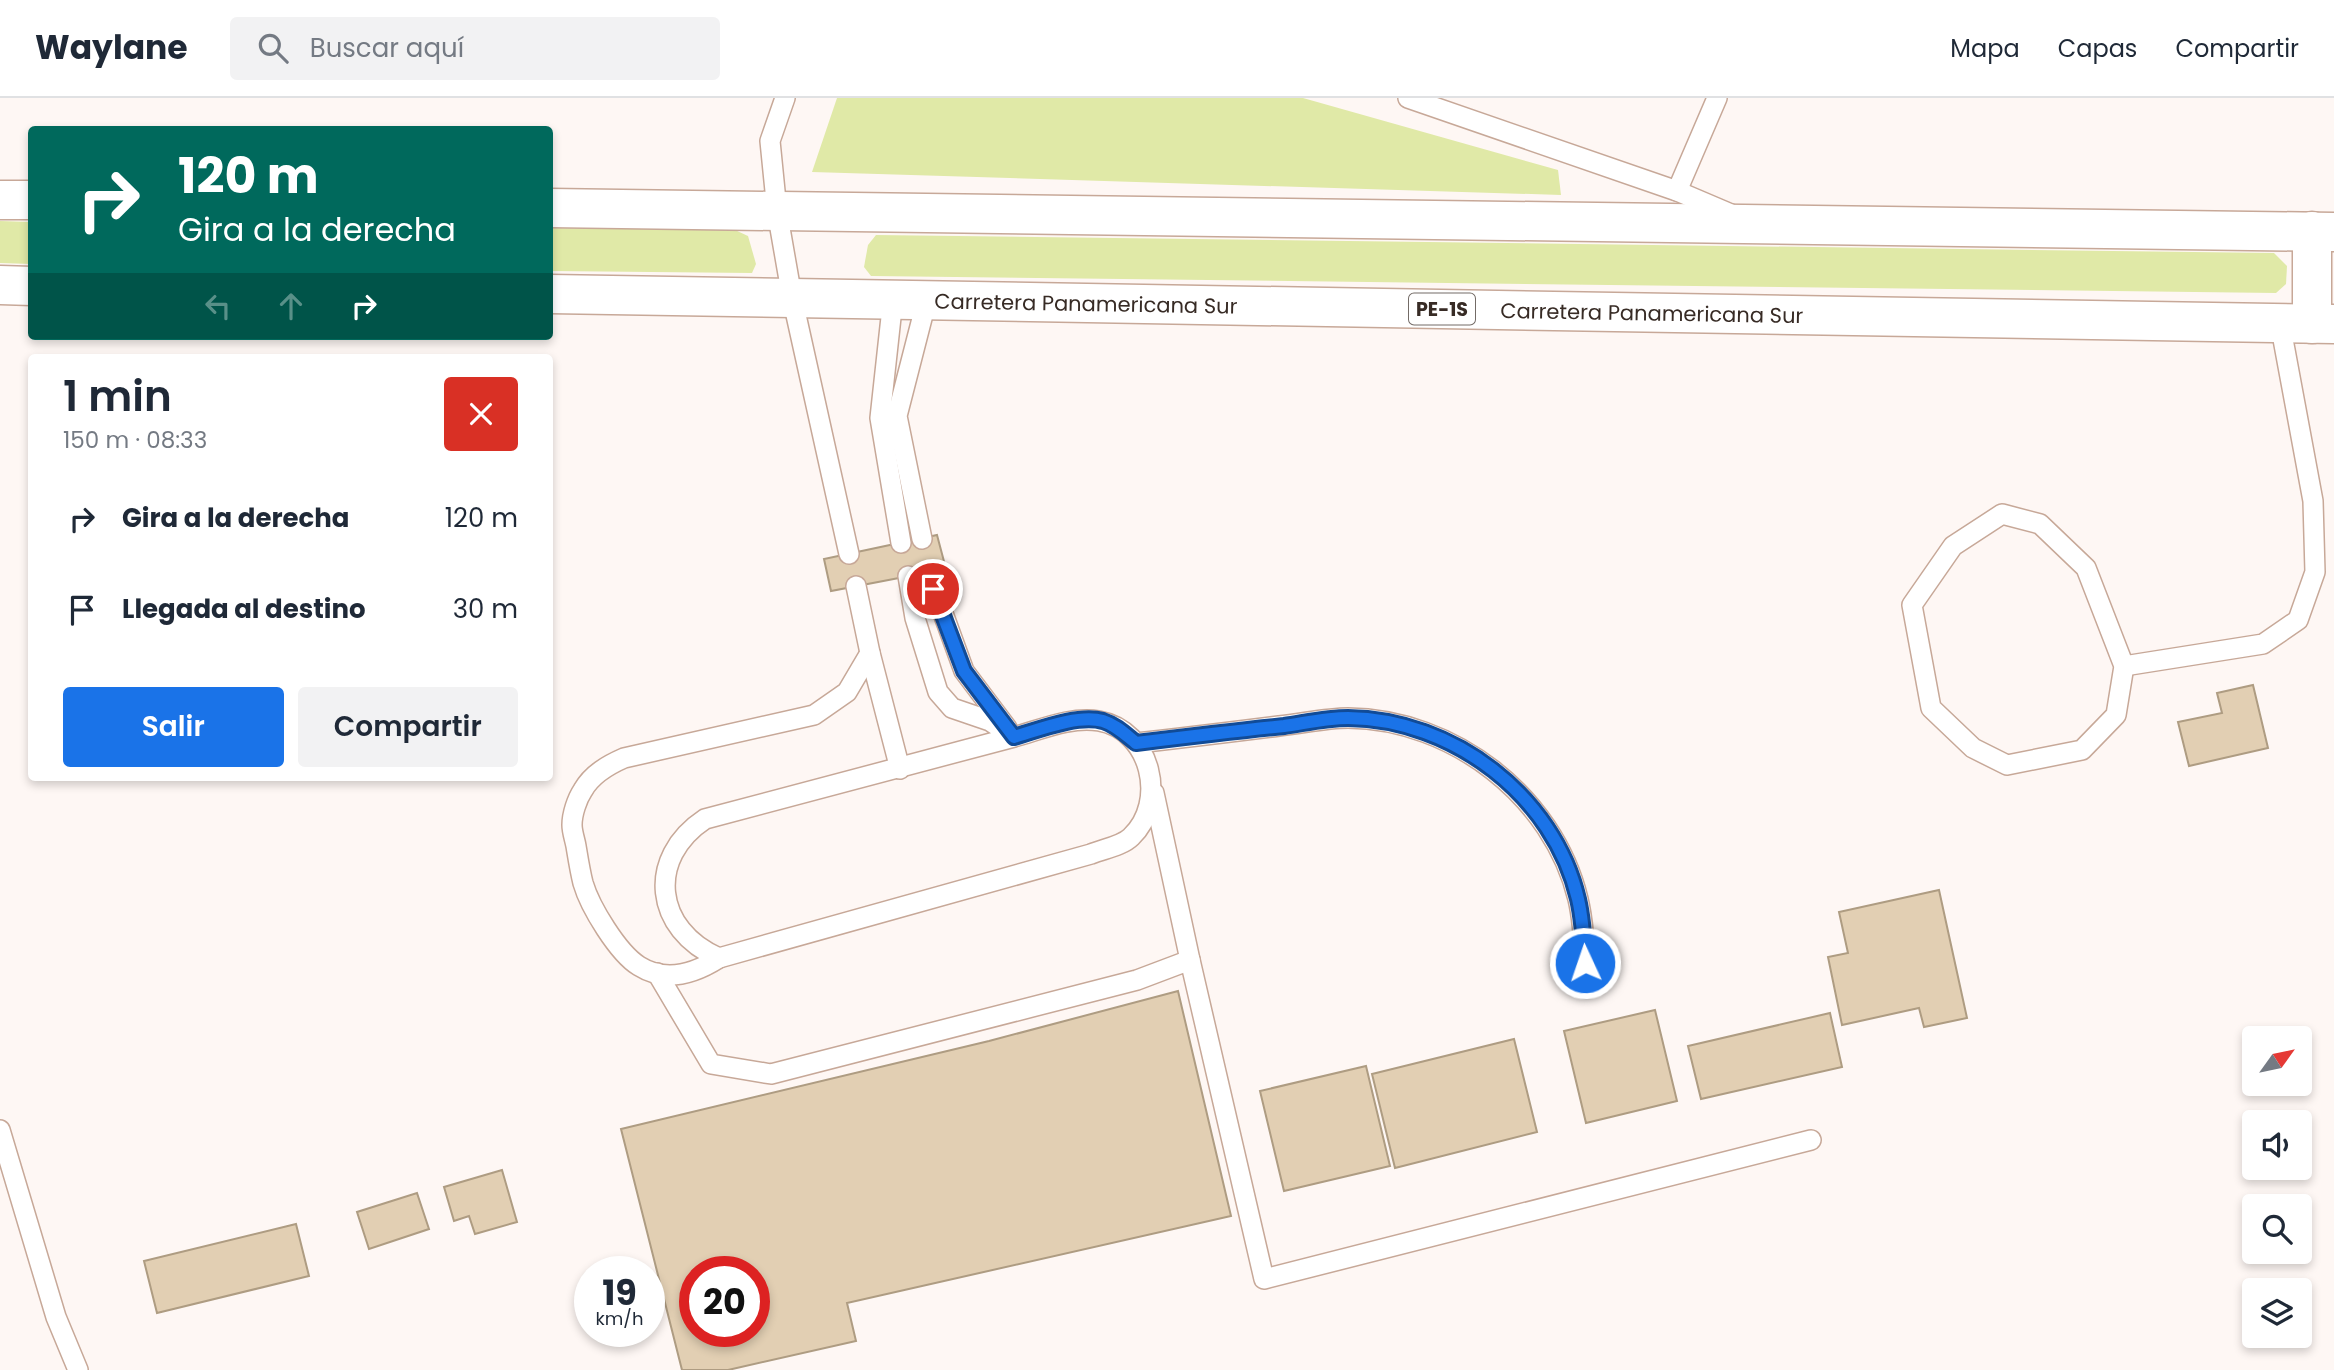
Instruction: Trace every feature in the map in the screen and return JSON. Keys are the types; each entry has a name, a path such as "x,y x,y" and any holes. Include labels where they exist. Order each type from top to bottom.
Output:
{"highway":[{"path":"0,200 28,200"},
{"path":"553,208 2323,232 2309,324"},
{"path":"0,285 28,286"},
{"name":"Carretera Panamericana Sur","path":"553,294 2309,324"}],"lane":[{"path":"785,98 770,141 777,211 792,297 849,554"},
{"path":"1408,98 1677,191 1755,224"},
{"path":"1677,191 1717,98"},
{"path":"910,299 897,416 922,538"},
{"path":"901,543 880,418 910,299"},
{"path":"2124,666 2263,644 2298,620 2315,572 2309,324"},
{"path":"2002,514 2040,524 2086,568 2124,666 2116,715 2082,750 2007,765 1973,747 1931,708 1912,605 1954,545 2002,514"},
{"path":"928,572 964,671 1014,737"},
{"path":"908,576 915,618 938,692 952,708 990,720 1014,737"},
{"path":"856,586 900,769"},
{"path":"870,653 847,692 814,715 624,758 608,765 583,789 575,807 572,826 584,885 614,944 626,957 640,967 657,973 690,973 719,958 1079,857 1129,840 1140,828 1147,812 1152,796 1151,779"},
{"path":"1136,743 1346,718 1382,721 1417,729 1450,742 1481,760 1509,783 1534,809 1552,837 1567,866 1578,897 1584,930 1585,963"},
{"path":"719,958 702,951 678,928 665,895 670,859 690,829 705,819 1083,719 1102,721 1121,730 1136,743 1146,760 1264,1279 1811,1140"},
{"path":"657,973 711,1064 771,1074 1137,981 1190,960"},
{"path":"0,1130 56,1317 78,1370"}],"green space":[{"path":"837,98 1303,98 1558,170 1561,195 812,172"},
{"path":"0,221 28,222 28,264 0,263"},
{"path":"553,228 735,230 748,236 756,264 752,273 553,271"},
{"path":"876,235 2274,253 2287,266 2286,284 2276,293 871,276 864,267 868,245"}],"building":[{"path":"937,535 946,569 831,591 824,559"},
{"path":"2253,685 2268,748 2189,766 2178,722 2222,713 2217,693"},
{"path":"1939,890 1967,1018 1924,1027 1919,1008 1842,1025 1828,957 1848,953 1839,912"},
{"path":"1178,991 1231,1216 847,1303 856,1341 728,1370 682,1370 665,1303 665,1256 653,1256 621,1129 989,1041"},
{"path":"1655,1010 1677,1101 1586,1123 1564,1031"},
{"path":"1830,1013 1842,1067 1701,1099 1688,1046"},
{"path":"1514,1039 1537,1132 1395,1168 1372,1074"},
{"path":"1366,1066 1390,1166 1284,1191 1260,1091"},
{"path":"502,1170 517,1222 475,1234 469,1216 454,1221 444,1187"},
{"path":"417,1193 429,1229 369,1249 357,1212"},
{"path":"296,1224 309,1276 157,1313 144,1261"}],"route":[{"path":"933,589 964,671 1014,737 1083,719 1102,721 1121,730 1136,743 1346,718 1382,721 1417,729 1450,742 1481,760 1509,783 1534,809 1552,837 1567,866 1578,897 1584,930 1585,963"}]}
